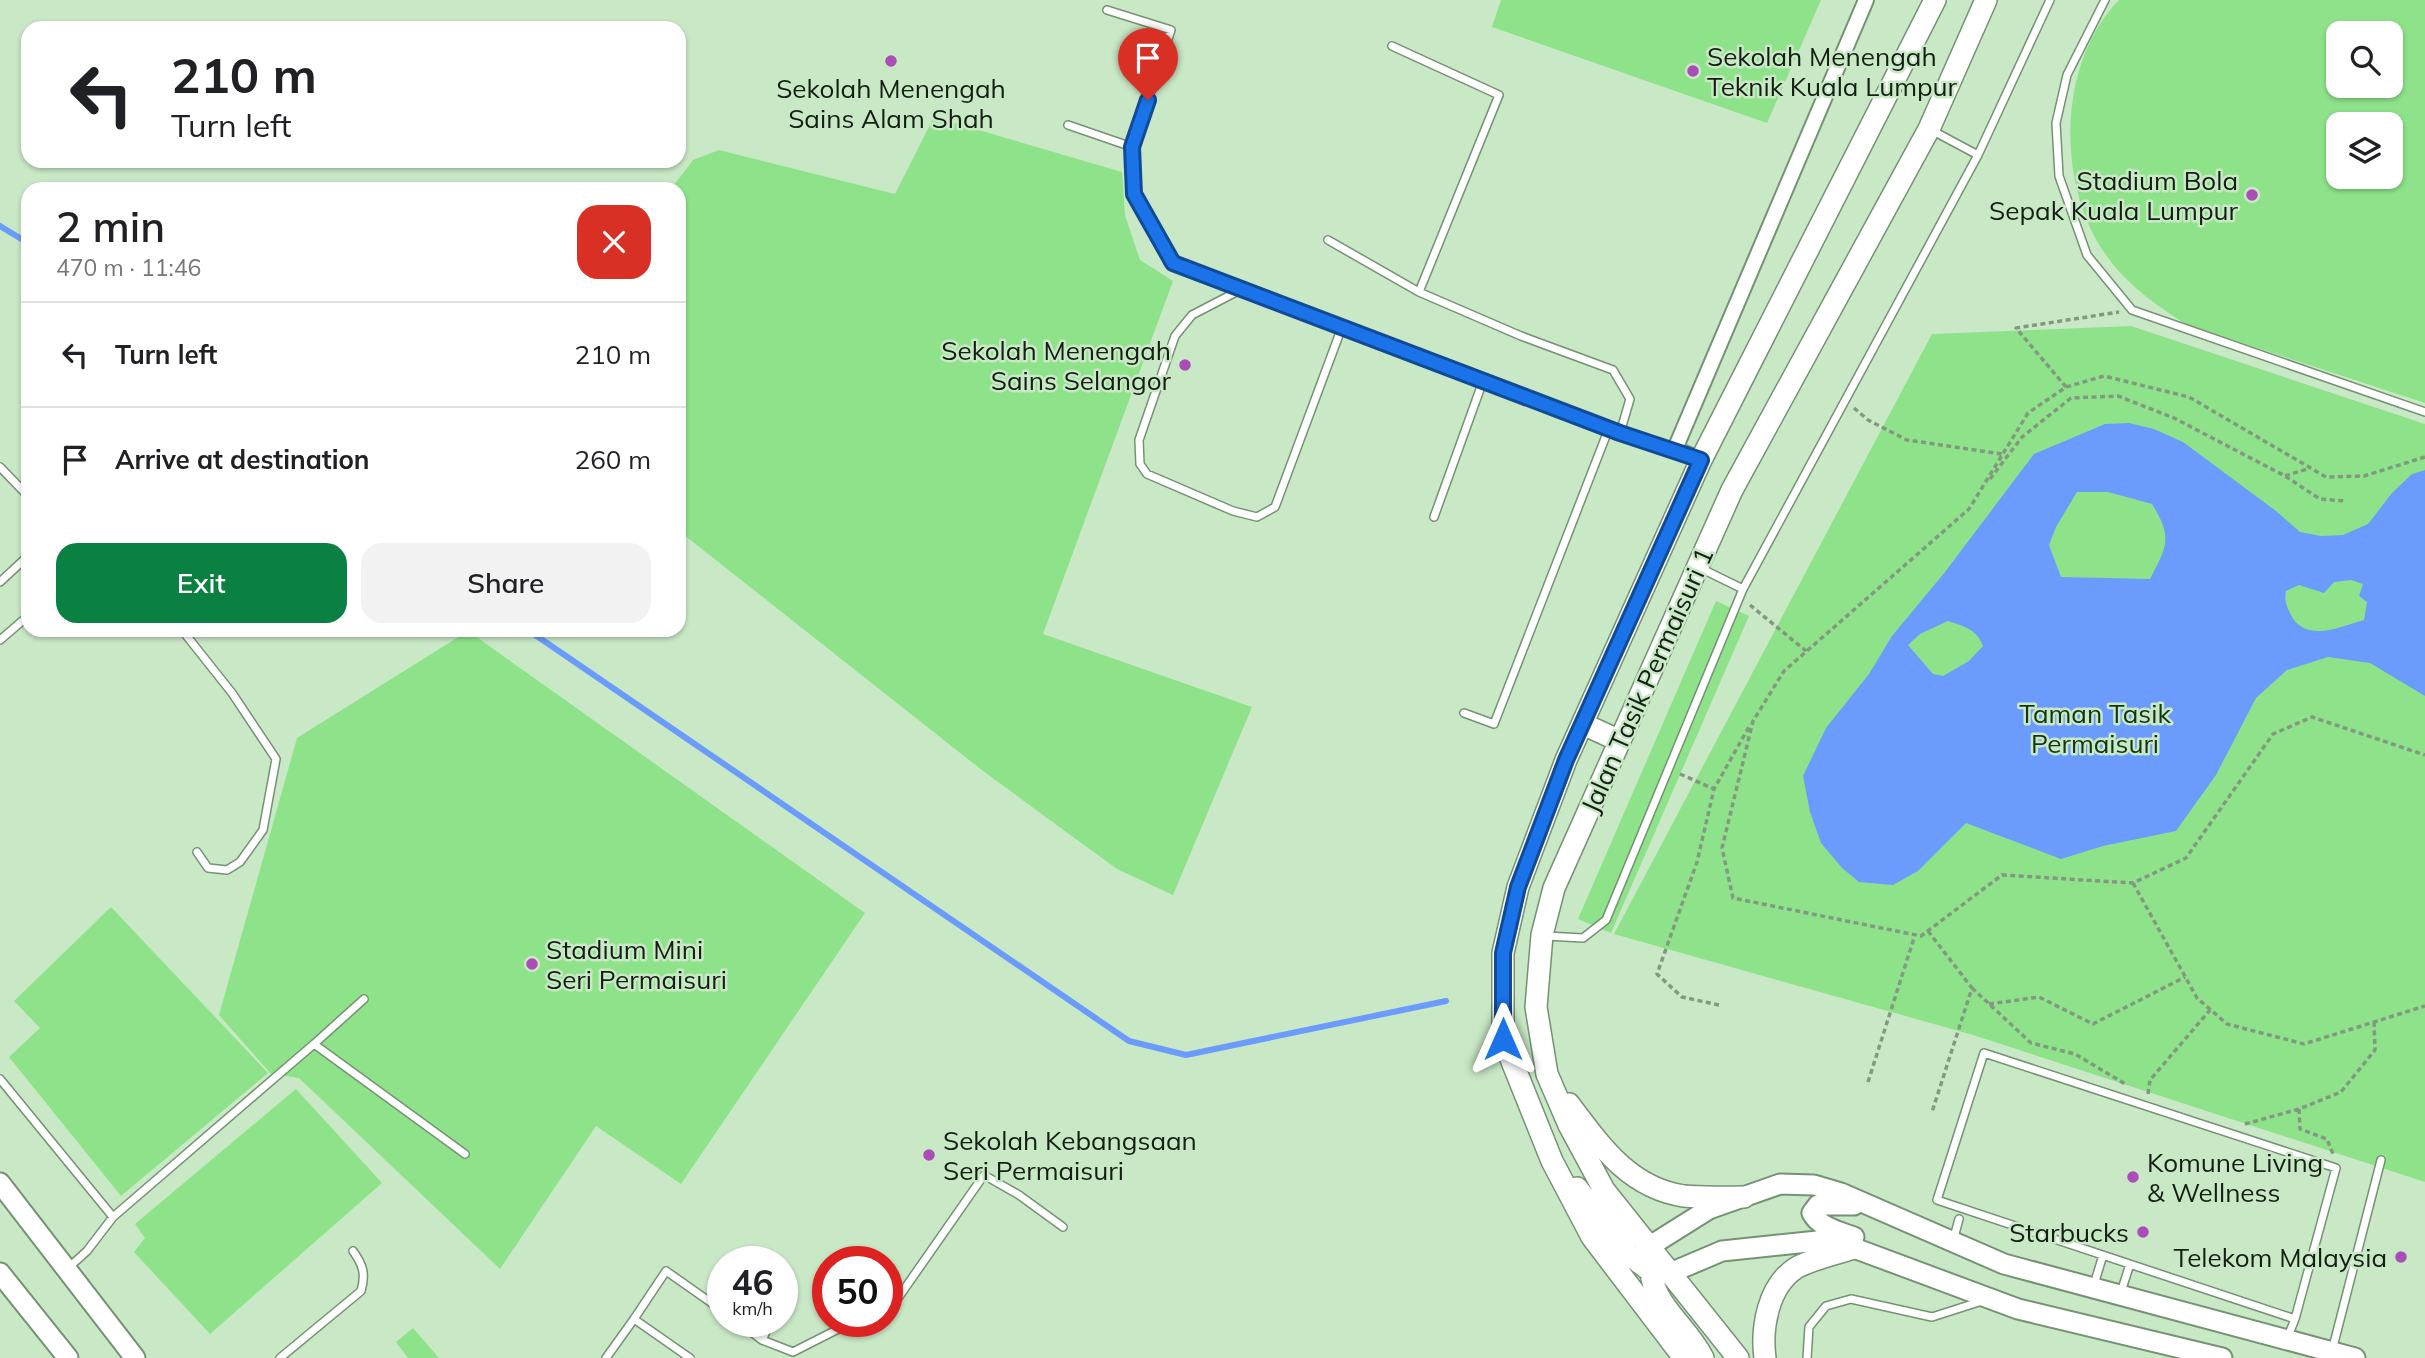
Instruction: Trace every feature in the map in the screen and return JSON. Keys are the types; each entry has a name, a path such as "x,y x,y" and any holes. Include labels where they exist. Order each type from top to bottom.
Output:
{"main road":[{"name":"Jalan Tasik Permaisuri 1","path":"1684,1358 1592,1237 1552,1161 1503,1039 1503,953 1518,887 1566,760 1701,460 1935,0"},
{"name":"Jalan Tasik Permaisuri 1","path":"1650,1246 1604,1190 1569,1125 1547,1074 1536,1007 1542,935 1554,888 1732,490 1929,129 1986,0"},
{"path":"1583,724 1620,741"},
{"path":"1547,1074 1599,1144 1626,1172 1651,1187 1684,1196 1744,1197"},
{"path":"1552,1161 1580,1191 1628,1254 1660,1271"},
{"path":"1650,1246 1660,1271 1738,1358"},
{"path":"1765,1358 1763,1340 1773,1292 1796,1268 1854,1248"},
{"path":"1660,1271 1655,1293 1703,1358"}],"street":[{"path":"1701,460 1675,449 1866,0"},
{"path":"0,1183 135,1358"},
{"path":"1650,1246 1709,1209 1780,1184 1814,1185 1841,1193 2004,1264 2355,1358"},
{"path":"1869,1205 1818,1205 1812,1213 1814,1219 1835,1230 1952,1271 1966,1290"},
{"path":"1660,1271 1722,1251 1827,1240 2018,1308 2165,1351 2221,1358"},
{"path":"0,1273 68,1358"}],"lane":[{"path":"1542,935 1583,938 1606,920 1743,589 1978,155 2050,0"},
{"path":"2094,0 2104,2 2067,75 2056,123 2059,176 2087,255 2132,310 2425,412"},
{"path":"1107,10 1171,30 1132,147 1134,194 1173,263 1620,433 1675,449"},
{"path":"1392,46 1499,95 1419,292"},
{"path":"1068,125 1132,147"},
{"path":"1929,129 1978,155"},
{"path":"1328,240 1419,292 1521,336 1613,370 1630,400 1620,433"},
{"path":"1242,289 1192,315 1175,336 1139,440 1140,464 1147,474 1233,511 1257,517 1275,507 1342,327"},
{"path":"1434,517 1483,381"},
{"path":"1464,713 1494,724 1609,428"},
{"path":"0,467 21,489"},
{"path":"0,582 21,562"},
{"path":"1698,567 1743,589"},
{"path":"0,640 21,622"},
{"path":"188,637 232,693 276,759 263,830 240,862 227,870 208,868 197,852"},
{"path":"67,1269 87,1251 113,1217 364,999"},
{"path":"314,1044 465,1154"},
{"path":"2287,1339 2295,1318 2336,1168 1984,1053 1937,1200 2295,1318"},
{"path":"0,1079 113,1217"},
{"path":"2332,1352 2381,1160"},
{"path":"903,1291 984,1175 1063,1227"},
{"path":"1953,1241 1959,1219"},
{"path":"280,1358 362,1290 365,1278 363,1265 353,1251"},
{"path":"2093,1289 2103,1255"},
{"path":"2120,1296 2130,1264"},
{"path":"606,1358 666,1271 707,1299"},
{"path":"1807,1358 1809,1327 1826,1306 1852,1299 1932,1317 1989,1298"},
{"path":"634,1319 690,1358"},
{"path":"758,1337 793,1352 823,1337"}],"path":[{"path":"2066,387 2016,328 2132,310"},
{"path":"1719,1005 1682,997 1657,974 1697,862 1714,789 1784,671 1969,509 2028,412 2066,387 2104,376 2189,397 2326,477 2364,476 2425,457"},
{"path":"1977,495 2022,437 2071,398 2118,396 2174,418 2285,476 2319,499 2345,501"},
{"path":"1845,400 1868,420 1906,440 2003,454"},
{"path":"2285,476 2310,468"},
{"path":"1764,616 1807,652"},
{"path":"1753,720 1722,848 1734,898 1921,936 2001,876 2133,883 2186,858 2273,734 2312,717 2425,754"},
{"path":"1685,776 1714,789"},
{"path":"2133,883 2197,998 2227,1024 2305,1044 2425,1006"},
{"path":"1928,931 1972,988 2031,1044 2075,1054 2148,1097 2150,1080 2210,1010"},
{"path":"1868,1083 1916,935"},
{"path":"1989,1004 2039,997 2093,1024 2185,977"},
{"path":"1932,1112 1972,988"},
{"path":"2243,1124 2299,1109 2341,1092 2375,1050 2374,1021"},
{"path":"2299,1109 2300,1129 2327,1139 2334,1153 2329,1166"}],"green space":[{"name":"Sekolah Menengah Teknik Kuala Lumpur","path":"1501,0 1821,0 1767,123 1492,27"},
{"name":"Stadium Bola Sepak Kuala Lumpur","path":"2119,0 2425,0 2425,403 2187,325 2143,294 2123,276 2106,255 2090,227 2078,194 2070,125 2074,90 2084,57 2099,26"},
{"path":"934,117 1122,172 1125,215 1140,260 1173,281 1043,634 1252,707 1173,895 1117,869 983,771 686,537 686,182 676,182 693,160 719,150 895,194"},
{"name":"Taman Tasik Permaisuri","path":"2131,326 2425,424 2425,1182 1973,1035 1614,934 1932,334"},
{"path":"1716,601 1749,616 1611,933 1578,919"},
{"name":"Stadium Mini Seri Permaisuri","path":"458,637 476,637 865,913 681,1184 596,1126 500,1269 299,1078 271,1074 219,1015 297,738"},
{"path":"111,907 268,1073 121,1196 9,1057 40,1028 14,1001"},
{"path":"296,1089 382,1183 210,1334 134,1252 145,1238 135,1224"},
{"path":"413,1328 439,1358 408,1358 396,1342"}],"water":[{"path":"2129,423 2154,429 2183,442 2300,532 2321,536 2343,535 2368,524 2392,493 2412,474 2425,470 2425,696 2370,663 2328,657 2287,670 2256,698 2216,775 2176,831 2103,846 2061,859 1966,823 1918,871 1893,885 1859,882 1842,868 1821,843 1810,812 1803,776 1826,728 1869,674 1892,636 1945,572 2034,454 2105,424","holes":["2077,492 2108,492 2152,504 2163,525 2165,542 2150,579 2061,577 2049,545 2056,527","2351,580 2363,584 2359,596 2367,602 2364,620 2336,629 2316,631 2299,625 2287,607 2286,591 2299,585 2324,593 2334,582","1948,621 1973,632 1983,646 1969,661 1943,676 1933,674 1908,645 1920,634"]}],"waterway":[{"path":"0,226 21,239"},
{"path":"538,637 1129,1041 1186,1055 1446,1001"}],"place":[{"name":"Sekolah Menengah Sains Alam Shah","path":"891,61"},
{"name":"Sekolah Menengah Teknik Kuala Lumpur","path":"1693,71"},
{"name":"Stadium Bola Sepak Kuala Lumpur","path":"2252,195"},
{"name":"Sekolah Menengah Sains Selangor","path":"1185,365"},
{"name":"Stadium Mini Seri Permaisuri","path":"532,964"},
{"name":"Sekolah Kebangsaan Seri Permaisuri","path":"929,1155"},
{"name":"Komune Living & Wellness","path":"2133,1177"},
{"name":"Starbucks","path":"2143,1232"},
{"name":"Telekom Malaysia","path":"2401,1257"}],"route":[{"path":"1148,100 1132,147 1134,194 1173,263 1620,433 1675,449 1701,460 1566,760 1518,887 1503,953 1503,1039"}]}
